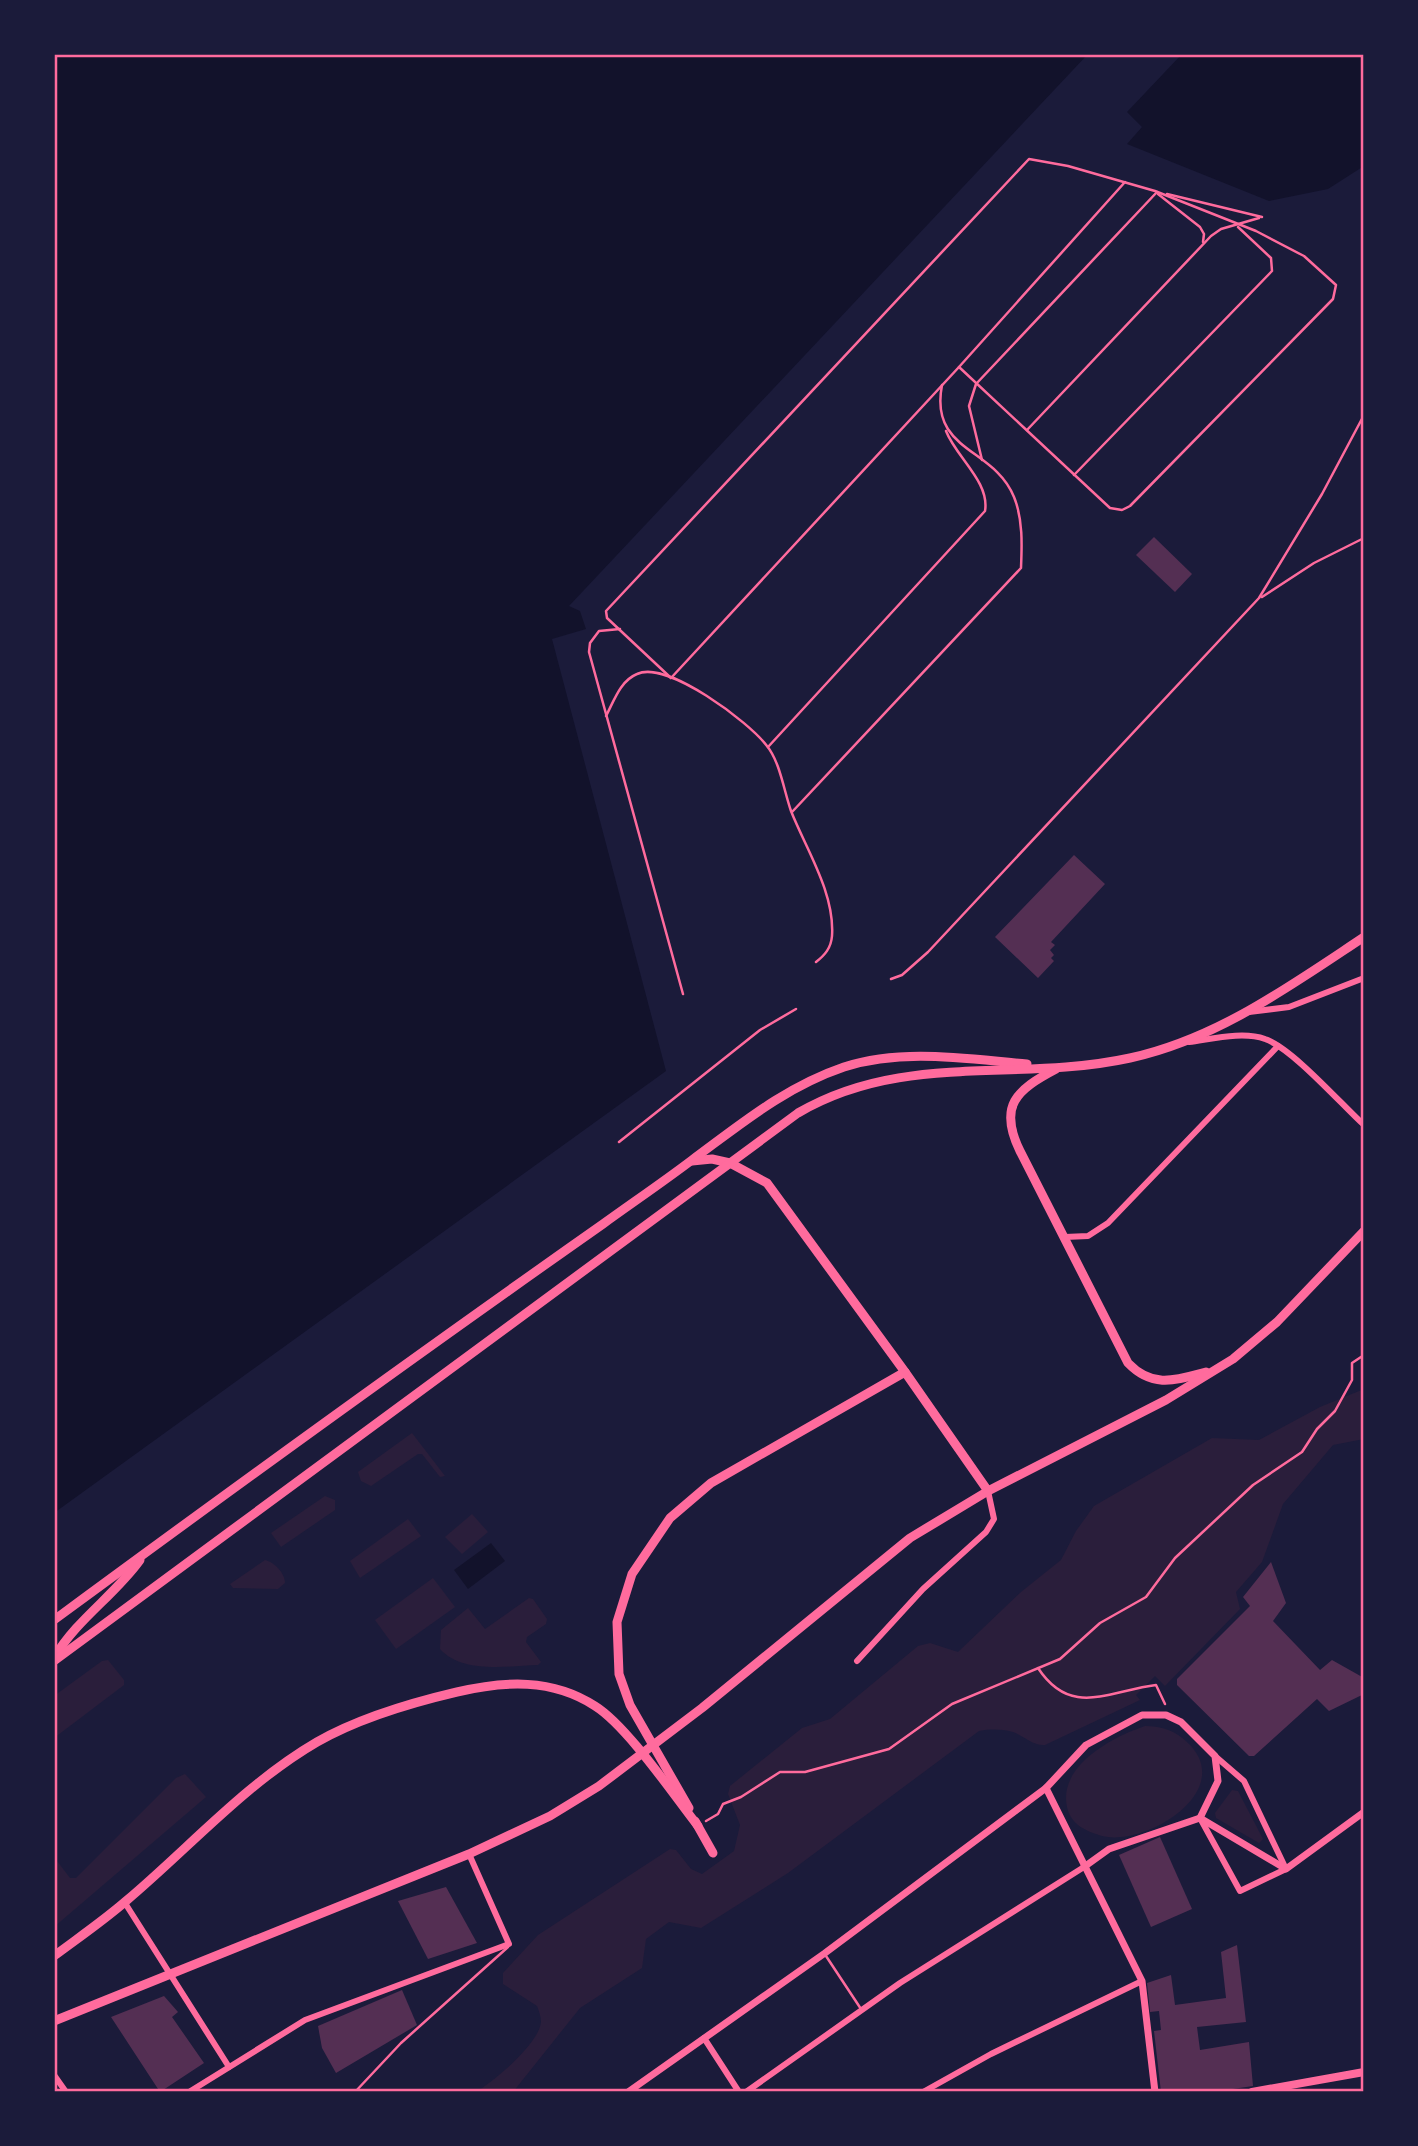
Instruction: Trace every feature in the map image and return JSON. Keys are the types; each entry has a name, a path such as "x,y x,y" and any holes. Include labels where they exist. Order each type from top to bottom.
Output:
{"main road":[{"path":"54,1659 798,1113 829,1095 862,1083 925,1074 1128,1059 1184,1042 1247,1012 1364,937"},
{"path":"54,1620 397,1369 692,1161 757,1109 810,1081 845,1067 891,1057 923,1056 1061,1066"},
{"path":"1061,1066 1022,1090 1013,1102 1010,1121 1012,1134 1128,1363 1136,1371 1166,1383 1217,1369"},
{"path":"692,1161 712,1159 730,1163 767,1183 779,1196 988,1491"},
{"path":"57,2019 469,1854 550,1815 599,1786 702,1708 910,1538 988,1491 1166,1401 1217,1369 1277,1322 1364,1231"},
{"path":"713,1853 672,1775 630,1705 619,1674 617,1622 624,1593 645,1551 670,1518 711,1483 905,1372"},
{"path":"54,1659 72,1631 127,1578 145,1553"},
{"path":"54,1956 125,1903 280,1766 318,1742 356,1724 453,1693 508,1683 535,1684 559,1689 590,1703 608,1717 698,1826"},
{"path":"1252,2092 1364,2072"}],"street":[{"path":"1247,1012 1289,1007 1364,978"},
{"path":"1184,1042 1254,1037 1278,1046 1364,1125"},
{"path":"1065,1237 1088,1236 1108,1223 1278,1046"},
{"path":"857,1661 923,1589 986,1532 994,1519 988,1491"},
{"path":"628,2092 825,1953 1046,1788 1087,1745 1142,1715 1166,1715 1181,1722 1214,1756 1244,1781 1286,1869"},
{"path":"746,2092 862,2009 1108,1849 1200,1818 1218,1781 1214,1756"},
{"path":"1046,1788 1142,1981 1154,2092"},
{"path":"1200,1818 1240,1891 1286,1869 1364,1812"},
{"path":"1200,1818 1286,1869"},
{"path":"188,2092 305,2020 509,1944 469,1854"},
{"path":"125,1903 229,2067"},
{"path":"923,2092 991,2054 1142,1981"},
{"path":"704,2038 739,2092"},
{"path":"54,2075 66,2092"}],"lane":[{"path":"671,678 607,618 606,611 1023,163 1037,158 1262,217 1216,232 1027,430"},
{"path":"671,678 959,367 1125,182"},
{"path":"959,367 1110,508 1126,509 1333,299 1337,289 1334,281 1304,256 1256,231 1156,191"},
{"path":"1156,191 1200,227 1204,234 1203,244"},
{"path":"982,460 970,406 976,384 1156,191"},
{"path":"1074,475 1272,271 1271,258 1236,225"},
{"path":"768,747 985,511 986,493 956,453 944,428 939,410 943,384"},
{"path":"891,979 914,966 928,952 1259,598 1322,494 1364,415"},
{"path":"792,813 1021,568 1022,541 1014,497 982,460 944,428"},
{"path":"1259,598 1314,563 1364,538"},
{"path":"620,629 599,631 590,643 589,652 683,994"},
{"path":"606,716 622,686 635,674 650,672 671,678 726,709 768,747 816,868 832,926 830,946 816,962"},
{"path":"619,1142 760,1030 796,1009"},
{"path":"355,2092 401,2043 505,1952 509,1944"},
{"path":"825,1953 862,2009"}],"path":[{"path":"698,1826 718,1814 723,1804 780,1772 805,1772 881,1752 952,1704 1060,1659 1100,1623 1146,1597 1175,1558 1253,1485 1277,1472 1302,1452 1317,1429 1335,1411 1352,1380 1352,1363 1364,1355"},
{"path":"1038,1668 1060,1693 1075,1699 1156,1685 1164,1697 1166,1715"}],"shaded area":[{"path":"54,54 1088,54 569,606 580,611 586,629 552,639 666,1071 54,1513"},
{"path":"1182,54 1364,54 1364,166 1328,189 1269,201 1127,144 1142,127 1127,112"},
{"path":"1364,1389 1364,1439 1333,1445 1283,1504 1262,1562 1236,1592 1240,1609 1165,1686 1155,1676 1136,1695 1140,1700 1045,1745 1036,1744 1009,1731 979,1731 788,1873 701,1928 669,1922 646,1939 642,1968 580,2008 513,2092 476,2092 514,2061 533,2041 538,2031 541,2020 537,2006 503,1984 503,1973 538,1935 670,1849 676,1850 691,1869 702,1874 734,1851 740,1825 728,1794 730,1786 802,1728 830,1719 918,1646 930,1643 958,1652 1021,1592 1061,1560 1076,1531 1094,1506 1212,1438 1259,1440 1320,1407"},
{"path":"412,1433 445,1476 440,1477 422,1454 418,1454 371,1486 361,1481 358,1472"},
{"path":"325,1496 335,1500 335,1510 281,1547 271,1533"},
{"path":"472,1514 488,1532 462,1554 445,1537"},
{"path":"408,1519 421,1536 360,1578 350,1561"},
{"path":"491,1543 505,1561 468,1589 454,1570"},
{"path":"265,1560 278,1568 285,1583 278,1589 233,1588 230,1584"},
{"path":"433,1578 455,1607 396,1649 375,1620"},
{"path":"529,1598 533,1599 547,1619 546,1624 527,1637 526,1642 541,1662 538,1665 473,1665 450,1657 440,1649 441,1630 468,1608 485,1629"},
{"path":"108,1660 124,1680 124,1685 54,1738 54,1696 102,1661"},
{"path":"1145,1726 1168,1730 1188,1743 1200,1761 1202,1779 1194,1796 1162,1824 1141,1833 1121,1837 1090,1832 1080,1826 1069,1813 1066,1792 1071,1779 1090,1755"},
{"path":"185,1774 206,1797 54,1927 54,1857 70,1878 76,1878 176,1778"},
{"path":"1232,1790 1238,1791 1263,1839 1259,1843 1216,1818 1215,1813"}],"building":[{"path":"1154,537 1192,574 1175,592 1136,555"},
{"path":"1074,855 1105,884 1051,942 1055,945 1050,950 1054,961 1038,978 995,937"},
{"path":"1271,1562 1286,1603 1273,1621 1320,1670 1332,1660 1364,1678 1364,1694 1329,1711 1317,1699 1254,1756 1249,1756 1177,1685 1177,1679 1250,1606 1243,1597"},
{"path":"1160,1837 1192,1909 1151,1927 1119,1855"},
{"path":"446,1887 477,1943 428,1959 398,1901"},
{"path":"1237,1945 1246,2022 1197,2027 1200,2050 1249,2042 1253,2086 1212,2092 1161,2092 1154,2031 1161,2030 1159,2011 1150,2012 1147,1983 1171,1975 1175,2005 1226,1998 1221,1952"},
{"path":"402,1990 417,2025 336,2073 322,2048 318,2026"},
{"path":"164,1996 178,2012 172,2017 204,2063 160,2092 111,2017"}]}
